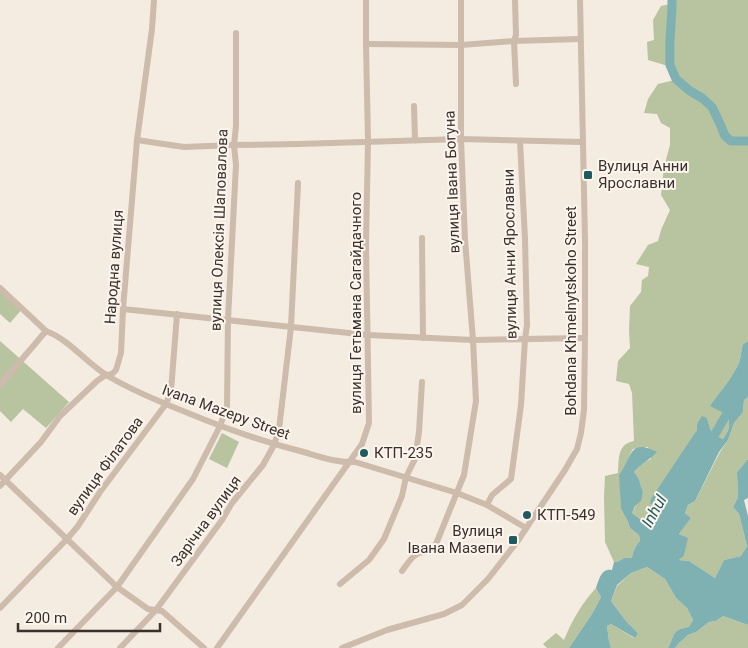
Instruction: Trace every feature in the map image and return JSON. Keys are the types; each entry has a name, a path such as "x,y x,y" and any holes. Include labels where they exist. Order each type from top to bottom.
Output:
{"street":[{"name":"Народна вулиця","path":"0,486 3,478 41,442 60,416 97,381 116,370 121,353 137,140 152,29 154,0"},
{"name":"вулиця Гетьмана Сагайдачного","path":"217,648 362,444 369,422 366,245 368,141 366,0"},
{"name":"вулиця Івана Богуна","path":"402,572 414,555 434,549 464,475 476,401 465,240 461,139 461,0"},
{"path":"514,0 516,84"},
{"name":"Bohdana Khmelnytskoho Street","path":"342,648 387,630 444,614 462,605 488,579 517,542 577,449 584,410 585,338 580,0"},
{"name":"вулиця Олексія Шаповалова","path":"58,648 117,587 193,479 220,426 227,406 228,319 236,165 234,145 236,126 236,33"},
{"path":"366,44 461,45 580,39"},
{"path":"414,106 415,140"},
{"path":"137,140 184,147 461,139 582,142"},
{"name":"вулиця Анни Ярославни","path":"487,506 492,495 511,479 521,405 527,325 520,141"},
{"path":"274,444 279,429 291,327 298,183"},
{"path":"422,238 423,338"},
{"name":"Ivana Mazepy Street","path":"0,288 46,331 52,333 107,375 126,386 220,426 274,444 339,462 355,462 457,493 487,506 526,528"},
{"path":"123,309 368,335 473,340 585,338"},
{"name":"вулиця Філатова","path":"0,608 78,526 100,492 166,404 171,391 177,314"},
{"path":"0,385 46,331"},
{"path":"340,584 369,560 384,539 402,496 406,477 415,459 419,432 422,382"},
{"name":"Зарічна вулиця","path":"120,648 156,610 222,520 232,503 263,465 274,444"},
{"path":"3,478 117,587 148,609 162,611 204,648"}],"green space":[{"path":"670,0 748,0 748,341 743,344 740,361 736,369 711,406 727,415 729,425 725,436 723,439 712,434 707,418 697,424 697,430 653,504 654,509 647,516 640,519 632,513 643,491 634,472 641,464 651,459 648,447 633,449 625,469 620,475 621,509 630,528 639,535 640,541 634,549 632,559 624,558 614,562 605,542 605,476 618,473 620,453 624,445 634,441 632,393 629,384 616,381 618,361 630,348 630,306 641,292 642,280 648,276 649,267 636,264 648,245 658,241 670,210 661,195 664,167 670,145 670,128 661,123 657,114 644,113 648,99 658,84 675,80 668,66 648,60 647,42 654,40 653,20 661,6 670,4"},
{"path":"0,286 24,307 10,323 0,314"},
{"path":"0,341 69,402 46,428 23,409 11,422 0,411"},
{"path":"748,397 748,459 737,472 738,497 733,507 739,514 747,546 741,556 724,560 715,578 689,561 679,560 684,556 687,538 679,534 691,518 685,513 688,505 695,501 728,440 734,423 743,412 744,400"},
{"path":"222,433 239,442 227,468 209,459"},
{"path":"647,567 665,579 676,598 687,608 693,620 689,627 675,633 668,648 611,648 607,626 611,624 634,638 638,633 611,601 617,586 631,573"},
{"path":"596,588 601,597 569,648 547,648 543,644 556,633 564,640 577,613"},
{"path":"723,616 748,625 748,648 675,648 688,635"}],"water":[{"path":"748,341 748,397 744,400 743,412 734,423 728,440 719,452 695,501 688,505 685,513 691,518 679,534 688,538 684,556 679,560 689,561 715,578 724,560 741,556 747,546 739,514 733,507 738,497 737,472 748,459 748,498 744,500 748,516 748,625 723,616 688,635 675,648 668,648 675,633 689,627 693,620 687,608 676,598 665,579 647,567 631,573 617,585 611,601 638,633 635,638 611,624 607,626 611,648 569,648 601,597 596,588 601,575 605,571 612,570 614,562 624,558 632,558 634,549 640,541 639,535 630,528 621,509 619,475 629,457 636,448 641,447 657,452 634,472 643,491 641,501 635,506 632,513 640,519 647,516 654,509 653,504 650,504 651,499 697,430 697,424 702,416 707,418 712,434 723,439 725,436 729,425 727,415 710,406 736,369 740,361 743,344"}],"waterway":[{"path":"672,0 670,65 676,79 712,107 725,136 731,141 748,141"},
{"name":"Inhul","path":"708,446 732,405"}],"place":[{"name":"Вулиця Анни Ярославни","path":"588,175"},
{"name":"КТП-235","path":"364,453"},
{"name":"КТП-549","path":"527,515"},
{"name":"Вулиця Івана Мазепи","path":"513,540"}]}
